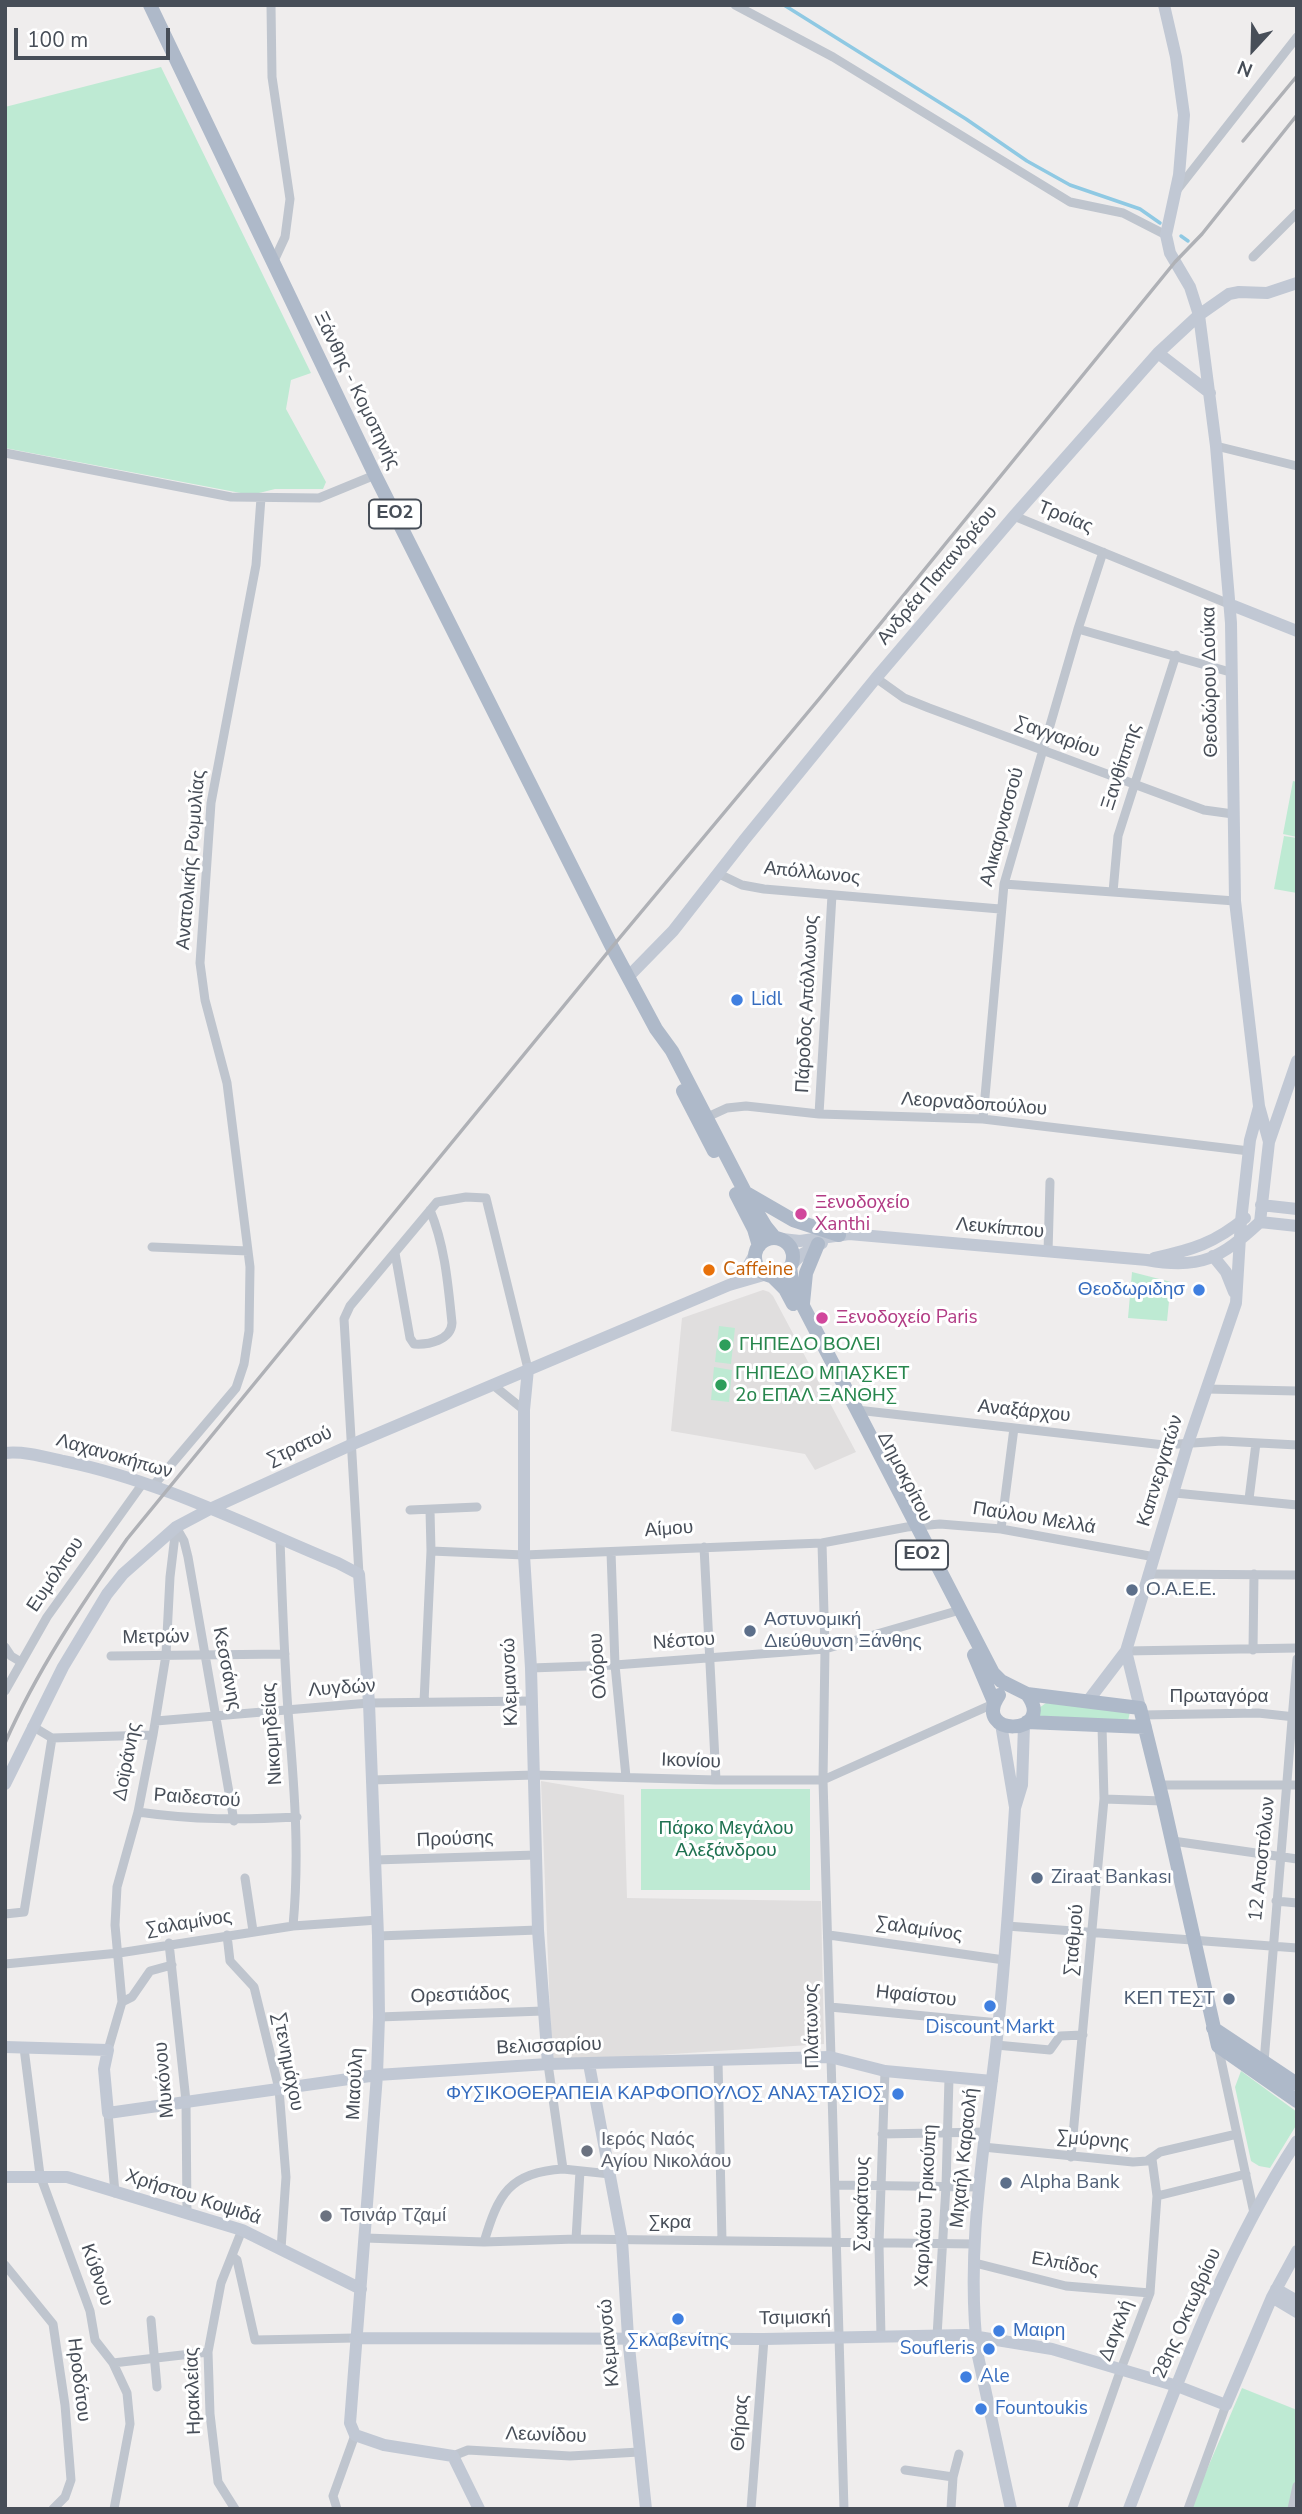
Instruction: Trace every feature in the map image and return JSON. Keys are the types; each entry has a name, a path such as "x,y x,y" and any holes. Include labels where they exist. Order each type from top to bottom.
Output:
{"main road":[{"name":"Ξάνθης - Κομοτηνής","path":"150,5 375,475 628,977"},
{"name":"ΕΟ2","path":"628,977 656,1029 672,1051 754,1229 758,1265 769,1275"},
{"name":"ΕΟ2","path":"703,1119 766,1227 791,1247 791,1265"},
{"path":"745,1192 793,1220 844,1235"},
{"path":"757,1249 763,1241 779,1239"},
{"path":"803,1304 806,1273 818,1244"},
{"path":"769,1275 782,1274 791,1265"},
{"name":"Δημοκρίτου","path":"791,1265 792,1281 912,1526"},
{"name":"Δημοκρίτου","path":"769,1275 785,1289 956,1611 993,1673 1001,1681 1021,1691"},
{"name":"Δημοκρίτου","path":"956,1611 994,1703"},
{"path":"994,1703 1002,1691 1021,1691 1088,1701 1142,1717"},
{"path":"1021,1691 1033,1705 1033,1711 1026,1723"},
{"name":"ΕΟ2","path":"994,1703 994,1715 1001,1724"},
{"path":"1001,1724 1013,1728 1026,1723 1102,1726 1142,1717"},
{"path":"1142,1717 1173,1841 1218,2046 1297,2101"},
{"path":"1213,2028 1297,2084"}],"street":[{"path":"271,5 272,77 290,199 285,237 273,263"},
{"path":"735,5 844,63 1070,202 1123,213 1166,234 1180,163 1184,115 1176,57 1164,5"},
{"path":"1174,196 1195,165 1297,37"},
{"path":"1253,257 1297,213"},
{"name":"Θεοδώρου Δούκα","path":"1166,234 1170,253 1190,287 1199,315 1216,446 1229,604 1235,901 1259,1106 1269,1142 1260,1222"},
{"name":"Ανδρέα Παπανδρέου","path":"717,873 876,678 1014,516 1158,354 1199,315 1232,293 1267,293 1297,283"},
{"path":"1158,354 1210,393"},
{"path":"1216,446 1297,466"},
{"path":"5,453 231,497 319,498 375,475"},
{"name":"Ανατολικής Ρωμυλίας","path":"148,1485 236,1388 244,1364 249,1331 248,1251 227,1083 205,1000 200,963 211,803 256,565 261,498"},
{"name":"Τροίας","path":"1014,516 1229,604"},
{"name":"Αλικαρνασσού","path":"983,1119 1004,884 1103,552"},
{"path":"1229,604 1297,631"},
{"path":"1078,629 1230,671"},
{"name":"Ξανθίππης","path":"1113,892 1118,836 1176,655"},
{"name":"Σαγγαρίου","path":"876,678 904,698 929,708 1203,810 1233,814"},
{"path":"628,977 673,931 717,873"},
{"name":"Απόλλωνος","path":"717,873 754,888 1000,909"},
{"path":"1004,884 1235,901"},
{"name":"Πάροδος Απόλλωνος","path":"820,1114 832,895"},
{"path":"1269,1142 1297,1061"},
{"name":"Λεορναδοπούλου","path":"703,1119 727,1108 746,1106 820,1114 983,1119 1249,1150"},
{"name":"Θεοδώρου Δούκα","path":"1241,1221 1249,1150 1259,1106"},
{"path":"1048,1252 1050,1182"},
{"name":"Κλεμανσώ","path":"430,1210 440,1201 466,1197 486,1198 528,1370 524,1410 524,1555 531,1668 538,1930 548,2064 563,2169"},
{"path":"1261,1205 1297,1209"},
{"name":"Λευκίππου","path":"1147,1260 1198,1248 1226,1234 1261,1205"},
{"path":"359,1574 344,1319 350,1306 430,1210 437,1228 448,1282 452,1323 448,1335 419,1345 414,1344 410,1338 395,1253"},
{"name":"Καπνεργατών","path":"1126,1651 1188,1443 1236,1303 1241,1221"},
{"path":"1260,1222 1297,1226"},
{"name":"Λευκίππου","path":"779,1239 800,1241 844,1235 1147,1260 1174,1265 1193,1264 1213,1256 1241,1240 1260,1222"},
{"name":"Λευκίππου","path":"791,1265 818,1244 844,1235"},
{"path":"152,1247 248,1251"},
{"name":"Στρατού","path":"729,1285 746,1270 757,1249"},
{"path":"1213,1256 1231,1281 1236,1303"},
{"name":"Στρατού","path":"5,1784 63,1667 107,1594 132,1565 176,1527 210,1508 353,1444 729,1285 769,1275"},
{"path":"493,1385 524,1410"},
{"path":"1206,1388 1297,1391"},
{"name":"Αναξάρχου","path":"857,1410 1164,1445 1297,1445"},
{"path":"1001,1529 1014,1428"},
{"path":"1250,1499 1256,1443"},
{"name":"Λαχανοκήπων","path":"5,1453 86,1465 210,1508"},
{"name":"Ευμόλπου","path":"5,1691 47,1617 148,1485"},
{"path":"1175,1493 1297,1505"},
{"path":"410,1510 477,1507"},
{"path":"210,1508 359,1574"},
{"path":"424,1702 431,1551 430,1510"},
{"name":"Παύλου Μελλά","path":"912,1526 940,1524 1001,1529 1155,1557"},
{"name":"Αίμου","path":"431,1551 524,1555 822,1543 912,1526"},
{"name":"Κεσσάνης","path":"176,1527 184,1541 188,1557 234,1821"},
{"name":"Δοϊράνης","path":"115,2193 104,2069 122,2002 115,1925 117,1887 138,1812 156,1721 166,1655 176,1527"},
{"name":"Νικομηδείας","path":"280,1539 288,1711 297,1817 297,1878 293,1926"},
{"name":"Πλάτωνος","path":"822,1543 825,1650 823,1780 845,2509"},
{"path":"704,1547 716,1780"},
{"name":"Ολόρου","path":"611,1552 615,1665 626,1777"},
{"name":"Μιαούλη","path":"355,2435 349,2423 365,2238 379,2017 379,1936 369,1703 359,1574"},
{"path":"1151,1574 1297,1575"},
{"path":"1253,1650 1254,1574"},
{"name":"Νέστου","path":"531,1668 615,1665 825,1650 956,1611"},
{"path":"5,1647 11,1656 21,1662"},
{"path":"1126,1651 1297,1648"},
{"path":"1088,1701 1126,1651"},
{"path":"1126,1651 1142,1717"},
{"name":"Μετρών","path":"111,1656 285,1654"},
{"name":"12 Αποστόλων","path":"1264,2062 1280,1857 1292,1784 1297,1659"},
{"name":"Λυγδών","path":"156,1721 369,1703 531,1701"},
{"name":"Ικονίου","path":"372,1780 534,1775 823,1780 994,1703"},
{"name":"Πρωταγόρα","path":"1142,1717 1258,1713 1294,1716"},
{"name":"Μιχαήλ Καραολή","path":"1012,2509 979,2365 975,2336 975,2244 978,2187 999,2023 1015,1808 1022,1785 1026,1723"},
{"name":"Μιχαήλ Καραολή","path":"1001,1724 1015,1808"},
{"path":"33,1726 52,1738 153,1735"},
{"name":"Σταθμού","path":"1071,2157 1104,1799 1102,1726"},
{"path":"5,1914 24,1912 52,1738"},
{"path":"1160,1785 1292,1784"},
{"path":"1104,1799 1163,1801"},
{"name":"Ραιδεστού","path":"138,1812 189,1819 234,1821 297,1817"},
{"path":"1173,1841 1297,1859"},
{"name":"Προύσης","path":"375,1860 536,1856"},
{"path":"245,1878 253,1931"},
{"path":"1276,1901 1297,1903"},
{"name":"Σαλαμίνος","path":"5,1964 119,1953 293,1926 378,1920"},
{"path":"1007,1926 1297,1948"},
{"path":"379,1936 538,1930"},
{"name":"Στενημάχου","path":"227,1935 230,1961 254,1987 279,2089 286,2176 281,2249"},
{"name":"Σαλαμίνος","path":"829,1935 1004,1960"},
{"name":"Μυκόνου","path":"169,1944 186,2101 187,2214"},
{"name":"Δοϊράνης","path":"122,2002 132,1997 150,1971 172,1965"},
{"name":"Ηφαίστου","path":"830,2007 999,2023"},
{"name":"Ορεστιάδος","path":"379,2017 543,2011"},
{"path":"996,2045 1050,2050 1060,2036 1083,2035"},
{"path":"1218,2046 1254,2213"},
{"path":"5,2047 108,2050"},
{"name":"Κύθνου","path":"24,2048 40,2175 90,2311 95,2340 113,2363 127,2393 130,2424 114,2509"},
{"name":"Βελισσαρίου","path":"108,2113 377,2075 548,2064 830,2057 885,2071 992,2081"},
{"path":"718,2061 722,2241"},
{"name":"Κλεμανσώ","path":"589,2064 622,2240 628,2337 646,2509"},
{"name":"Σωκράτους","path":"881,2337 879,2244 885,2071"},
{"name":"Χαριλάου Τρικούπη","path":"937,2336 949,2078"},
{"path":"882,2134 986,2132"},
{"name":"Σμύρνης","path":"983,2147 1133,2162 1152,2159 1160,2152 1237,2134"},
{"name":"28ης Οκτωβρίου","path":"1129,2509 1222,2280 1254,2213 1297,2141"},
{"name":"Δαγκλή","path":"1072,2509 1150,2293 1157,2196 1152,2159"},
{"path":"484,2242 493,2212 502,2196 515,2182 542,2170 563,2169 611,2174"},
{"path":"576,2239 580,2171"},
{"path":"1157,2196 1246,2174"},
{"name":"Χρήστου Κοψιδά","path":"5,2177 67,2177 243,2230 361,2289"},
{"path":"835,2185 978,2187"},
{"name":"Ηρακλείας","path":"235,2509 218,2482 210,2414 208,2352 221,2283 243,2230"},
{"name":"Σκρα","path":"365,2238 484,2242 576,2239 975,2244"},
{"path":"1188,2509 1226,2405 1274,2293 1297,2252"},
{"path":"232,2256 237,2260 255,2340 355,2338"},
{"name":"Ελπίδος","path":"975,2263 1066,2286 1150,2293"},
{"name":"Ηροδότου","path":"5,2265 53,2324 65,2405 71,2480 65,2497 53,2509"},
{"path":"1274,2293 1297,2301"},
{"path":"1274,2293 1297,2312"},
{"path":"151,2320 157,2387"},
{"name":"Τσιμισκή","path":"355,2338 764,2339 975,2336 1052,2349 1177,2386 1226,2405"},
{"name":"Θήρας","path":"751,2509 764,2339"},
{"path":"113,2363 208,2352"},
{"path":"337,2509 333,2496 355,2435 384,2445 453,2456 479,2509"},
{"name":"Λεωνίδου","path":"453,2456 468,2449 570,2456 639,2452"},
{"path":"951,2509 953,2477 959,2454"},
{"path":"905,2470 953,2477"},
{"path":"1294,2508 1297,2486"}],"shaded area":[{"path":"763,1290 773,1296 856,1452 815,1470 805,1454 671,1431 682,1318"},
{"path":"541,1781 624,1795 627,1898 821,1901 824,2044 552,2062"}],"green space":[{"path":"161,67 311,373 291,380 286,409 326,482 323,489 275,489 251,495 5,448 5,107"},
{"path":"1293,781 1297,782 1297,837 1283,834"},
{"path":"1284,836 1297,838 1297,893 1274,889"},
{"path":"1132,1272 1171,1282 1167,1321 1128,1318"},
{"name":"ΓΗΠΕΔΟ ΒΟΛΕΙ","path":"719,1326 735,1328 731,1364 715,1362"},
{"name":"ΓΗΠΕΔΟ ΜΠΑΣΚΕΤ 2ο ΕΠΑΛ ΞΑΝΘΗΣ","path":"714,1367 732,1370 729,1402 711,1400"},
{"path":"1046,1703 1130,1712 1128,1721 1039,1716 1039,1708"},
{"name":"Πάρκο Μεγάλου Αλεξάνδρου","path":"641,1789 810,1789 810,1890 641,1890"},
{"path":"1241,2071 1297,2112 1297,2124 1270,2168 1251,2161 1235,2087"},
{"path":"1242,2388 1297,2410 1297,2509 1190,2509"}],"waterway":[{"path":"784,5 966,119 1027,161 1070,185 1140,209 1160,223"},
{"path":"1181,236 1188,241"}],"railway":[{"path":"1243,141 1297,76"},
{"path":"5,1743 46,1664 127,1539 1175,262 1202,234 1297,115"}],"place":[{"name":"Lidl","path":"737,1000"},
{"name":"Ξενοδοχείο Xanthi","path":"801,1214"},
{"name":"Caffeine","path":"709,1270"},
{"name":"Θεοδωριδησ","path":"1199,1290"},
{"name":"Ξενοδοχείο Paris","path":"822,1318"},
{"name":"ΓΗΠΕΔΟ ΒΟΛΕΙ","path":"725,1345"},
{"name":"ΓΗΠΕΔΟ ΜΠΑΣΚΕΤ 2ο ΕΠΑΛ ΞΑΝΘΗΣ","path":"721,1385"},
{"name":"Ο.Α.Ε.Ε.","path":"1132,1590"},
{"name":"Αστυνομική Διεύθυνση Ξάνθης","path":"750,1631"},
{"name":"Ziraat Bankası","path":"1037,1878"},
{"name":"ΚΕΠ ΤΕΣΤ","path":"1229,1999"},
{"name":"Discount Markt","path":"990,2006"},
{"name":"ΦΥΣΙΚΟΘΕΡΑΠΕΙΑ ΚΑΡΦΟΠΟΥΛΟΣ ΑΝΑΣΤΑΣΙΟΣ","path":"898,2094"},
{"name":"Ιερός Ναός Αγίου Νικολάου","path":"587,2151"},
{"name":"Alpha Bank","path":"1006,2183"},
{"name":"Τσινάρ Τζαμί","path":"326,2216"},
{"name":"Σκλαβενίτης","path":"678,2319"},
{"name":"Μαιρη","path":"999,2331"},
{"name":"Soufleris","path":"989,2349"},
{"name":"Ale","path":"966,2377"},
{"name":"Fountoukis","path":"981,2409"}]}
